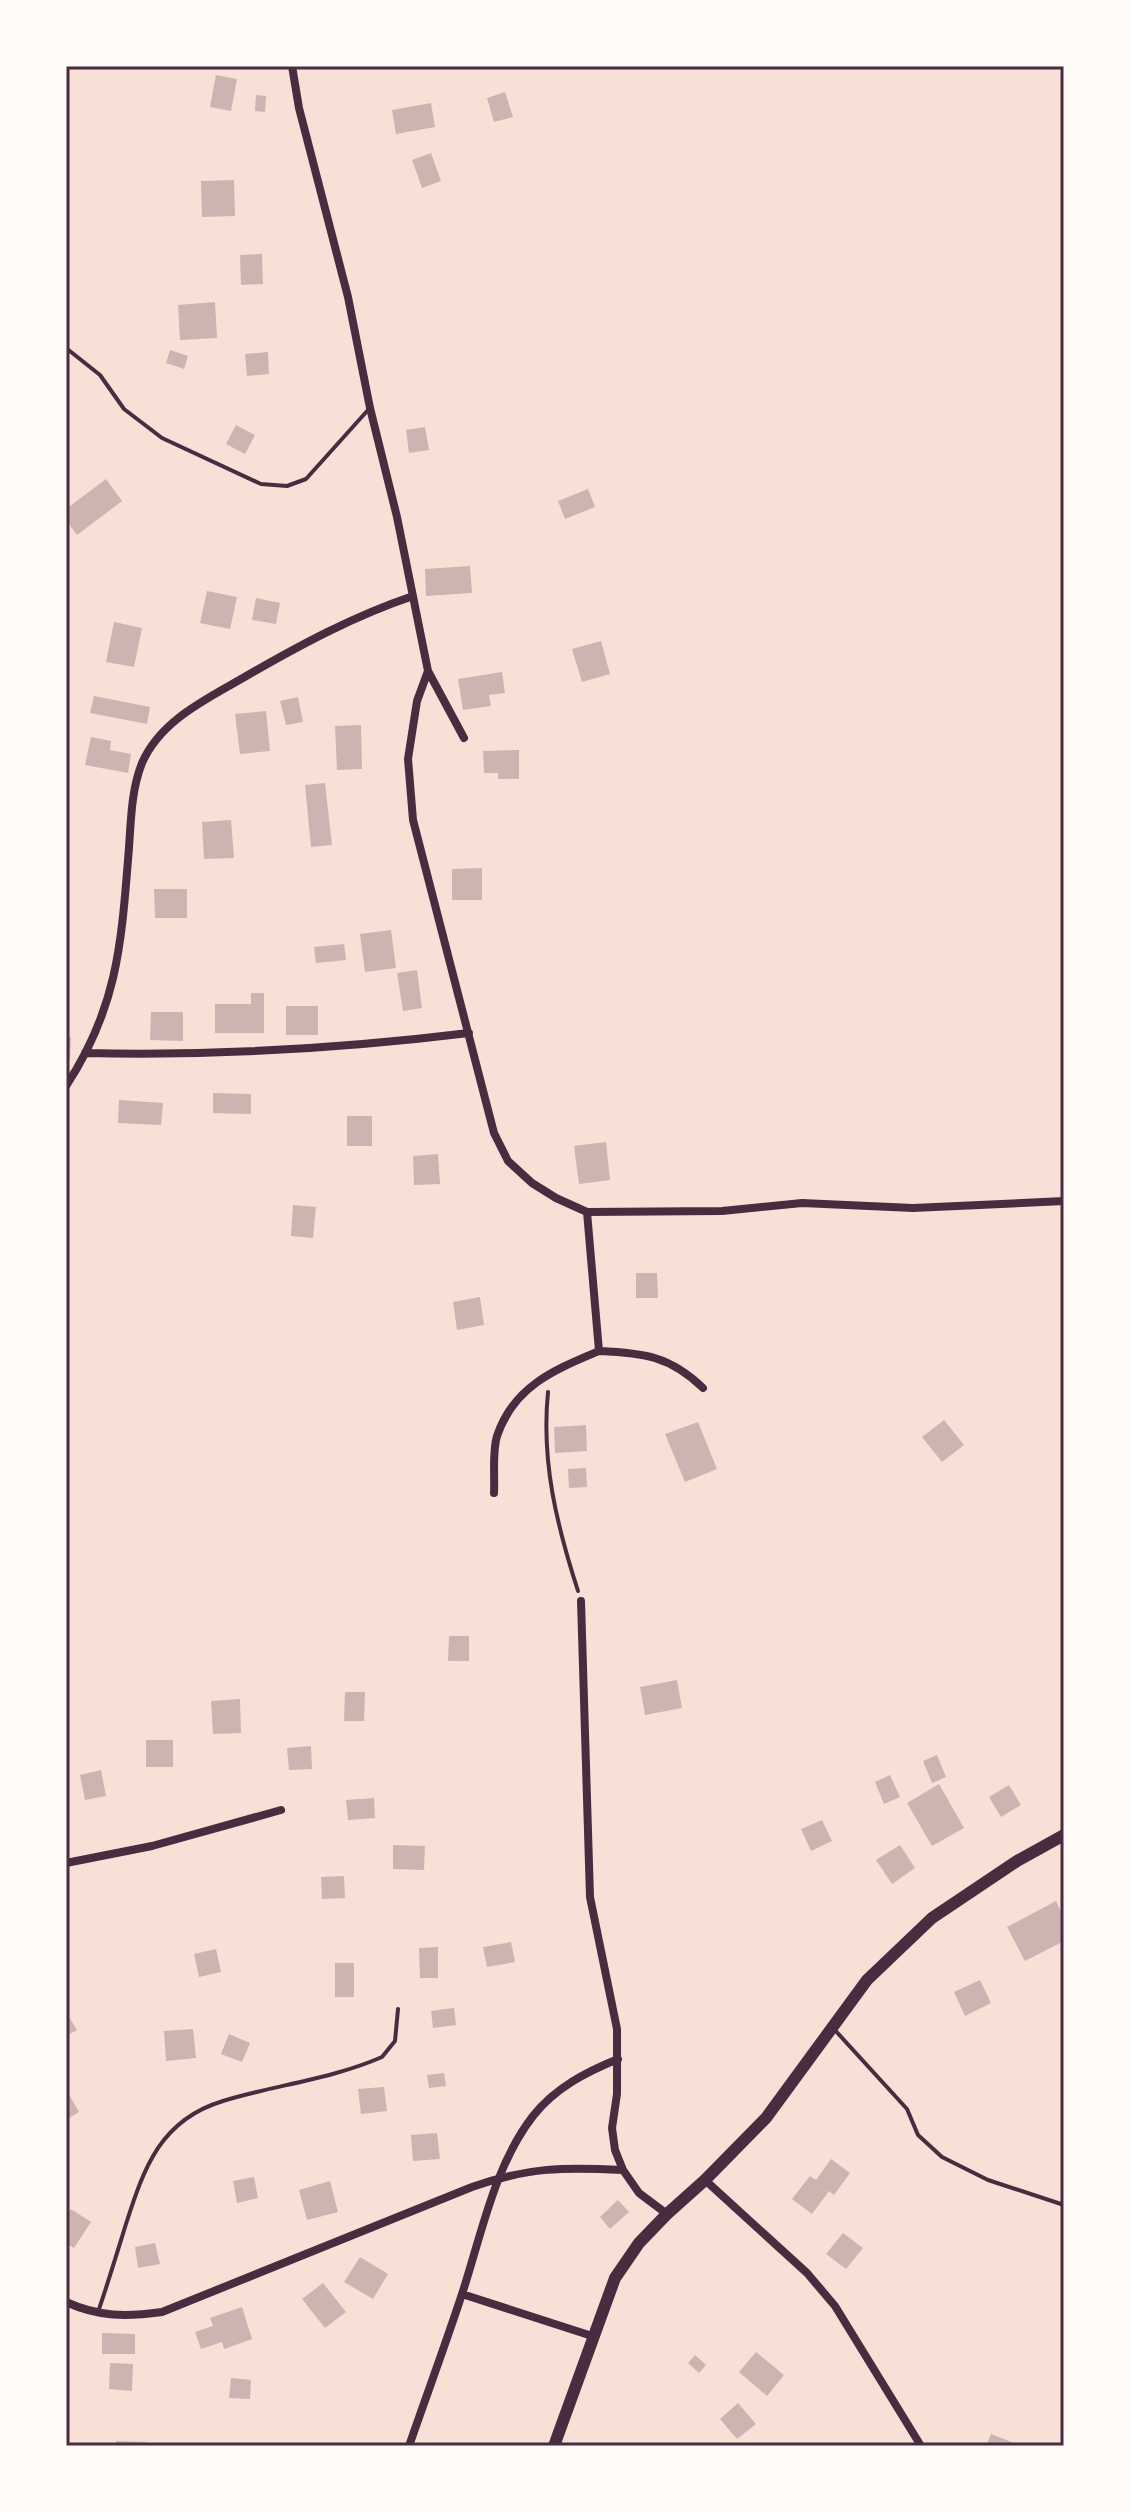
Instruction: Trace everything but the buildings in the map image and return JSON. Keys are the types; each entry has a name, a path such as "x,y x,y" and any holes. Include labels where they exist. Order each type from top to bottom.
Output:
{"main road":[{"path":"554,2446 615,2278 639,2243 766,2118 867,1980 932,1918 1017,1861 1064,1835"}],"street":[{"path":"292,66 299,108 348,297 428,671 464,738"},
{"path":"66,1086 104,1014 118,966 133,796 142,763 157,738 186,711 321,634 413,596"},
{"path":"428,671 417,701 408,759 413,820 494,1133 508,1161 532,1183 587,1212 722,1211 802,1203 913,1208 1064,1201"},
{"path":"85,1053 182,1055 278,1052 374,1045 469,1033"},
{"path":"587,1212 599,1351"},
{"path":"494,1493 496,1438 515,1400 550,1372 599,1351 632,1352 684,1370 703,1388"},
{"path":"581,1601 590,1897 614,2006 618,2059 612,2128 615,2150 623,2170 639,2193 667,2214"},
{"path":"66,1863 152,1846 281,1810"},
{"path":"409,2446 514,2144 551,2097 590,2070 618,2059"},
{"path":"66,2302 98,2314 119,2317 162,2312 500,2177 556,2167 623,2170"},
{"path":"705,2180 807,2273 835,2306 921,2446"},
{"path":"462,2294 592,2336"}],"lane":[{"path":"66,348 100,375 124,409 162,438 261,484 287,486 306,479 370,408"},
{"path":"98,2314 142,2175 154,2152 173,2129 190,2116 224,2101 382,2057 395,2041 398,2009"},
{"path":"832,2028 907,2109 918,2135 942,2157 988,2180 1064,2205"}],"path":[{"path":"550,1372 545,1425 550,1491 581,1601"}]}
